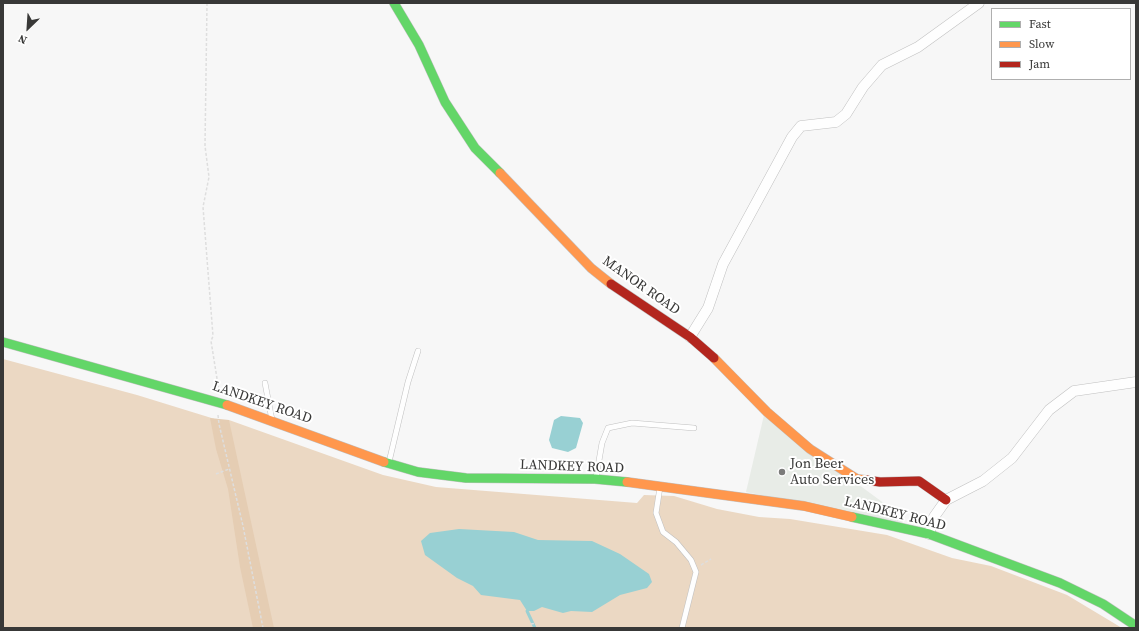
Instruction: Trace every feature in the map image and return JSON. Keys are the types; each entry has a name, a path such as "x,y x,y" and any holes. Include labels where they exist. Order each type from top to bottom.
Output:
{"street":[{"name":"MANOR ROAD","path":"394,3 418,45 445,102 475,148 591,268 622,292 690,337 724,367 777,421 810,448 857,479 880,482 919,482 931,488 946,500"},
{"path":"690,337 708,308 723,264 792,137 801,126 836,122 846,114 863,87 882,65 918,47 979,3"},
{"name":"LANDKEY ROAD","path":"3,342 218,402 388,463 418,472 466,478 595,479 660,486 804,506 929,534 1060,583 1103,604 1136,626"},
{"path":"929,534 934,517 946,500 983,481 1012,458 1049,410 1074,392 1136,382"}],"lane":[{"path":"388,463 408,382 418,351"},
{"path":"265,383 273,421"},
{"path":"595,479 602,443 608,428 632,423 694,428"},
{"path":"660,486 656,513 663,532 676,542 691,560 696,572 682,628"}],"path":[{"path":"207,3 205,146 208,176 204,207 213,336 211,342 219,390 218,424 263,628"},
{"path":"216,474 229,469"},
{"path":"531,624 536,623"}],"shaded area":[{"path":"3,359 137,395 218,420 229,420 383,475 436,487 637,503 644,495 674,496 717,509 759,517 790,519 887,535 952,558 991,566 1067,595 1122,628 3,628"},
{"path":"764,415 904,518 902,524 746,492"},
{"path":"210,418 229,420 274,628 253,628 240,567 228,489 216,449"}],"water":[{"path":"561,416 580,418 583,423 576,448 568,452 552,448 549,440 554,420"},
{"path":"459,529 514,532 538,540 592,541 620,554 649,574 652,582 647,588 620,595 592,612 571,611 563,613 542,607 534,611 527,611 520,600 481,595 473,586 457,578 425,555 421,541 430,533"}],"waterway":[{"path":"527,611 535,628"}],"traffic: fast":[{"path":"394,3 419,45 445,102 475,148 500,173"},
{"path":"3,342 227,405"},
{"path":"384,462 418,472 466,478 595,479 627,482"},
{"path":"852,517 929,534 1060,583 1103,604 1136,626"}],"traffic: slow":[{"path":"500,173 591,268 611,284"},
{"path":"714,358 767,412 810,449 857,479 866,480"},
{"path":"227,405 384,462"},
{"path":"627,482 804,506 852,517"}],"traffic: jam":[{"path":"611,284 690,337 714,358"},
{"path":"866,480 880,482 919,481 946,500"}],"place":[{"name":"Jon Beer Auto Services","path":"782,472"}]}
